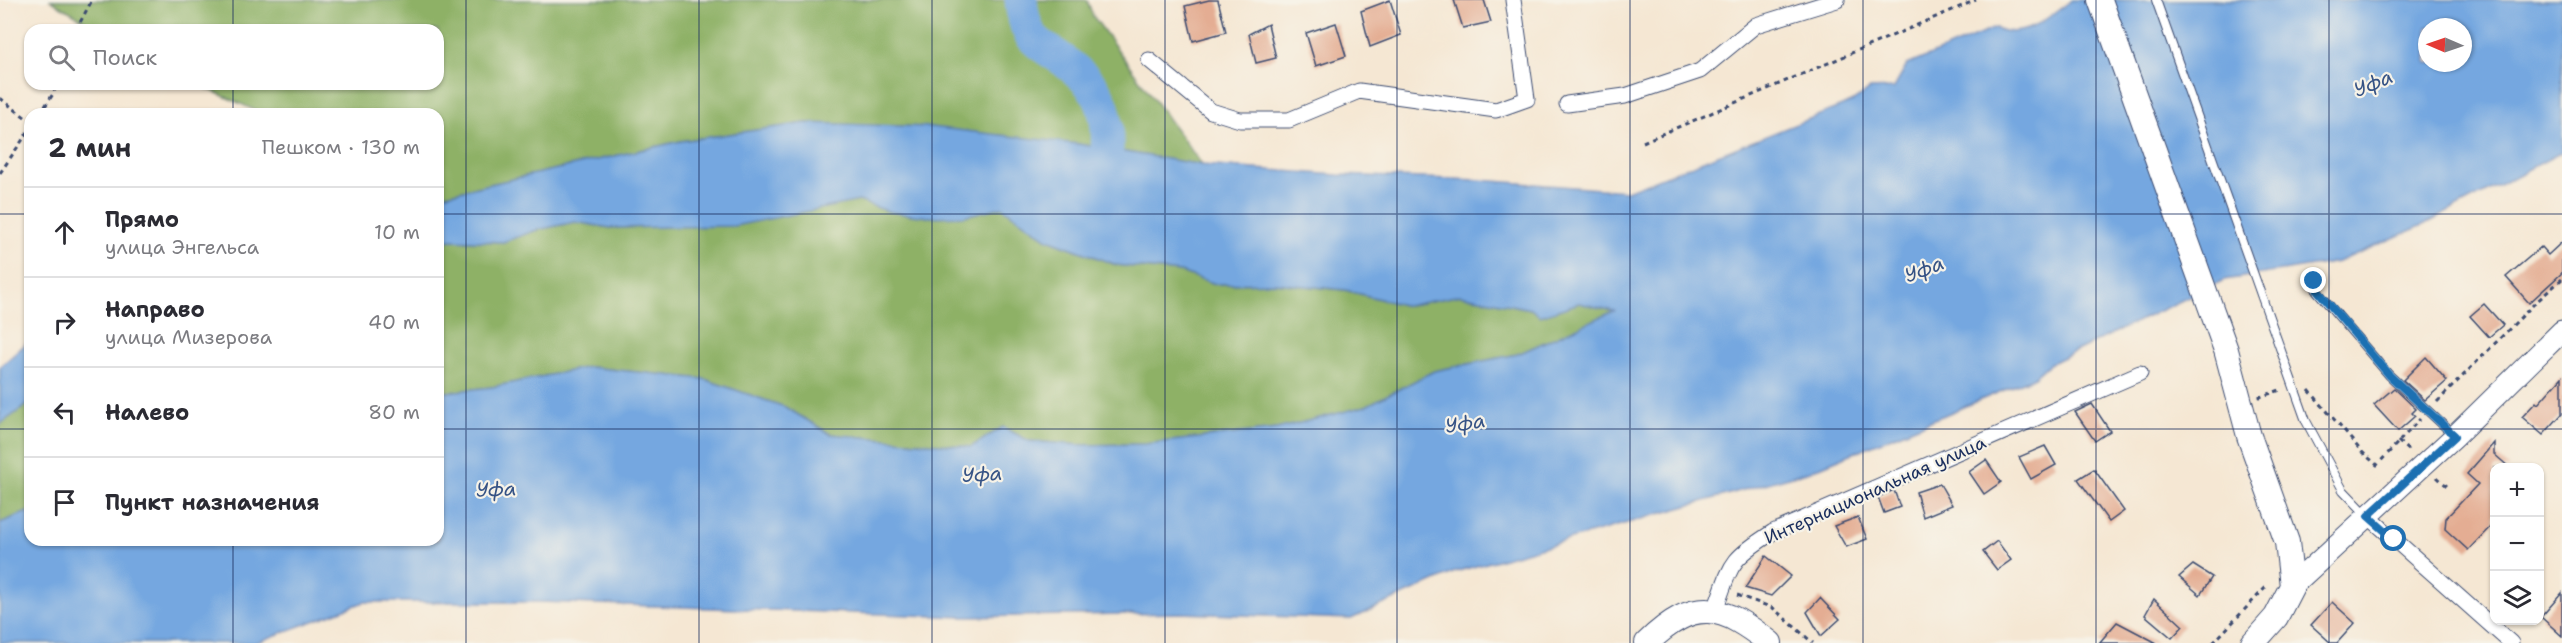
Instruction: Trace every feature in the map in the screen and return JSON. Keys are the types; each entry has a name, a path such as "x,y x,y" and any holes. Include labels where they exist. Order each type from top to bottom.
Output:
{"main road":[{"path":"2100,0 2226,350 2249,436 2288,542 2276,617 2253,643"},
{"path":"1647,643 1683,616 1718,600 1731,615 1770,643"}],"street":[{"path":"1149,60 1211,111 1240,120 1289,120 1359,91 1496,110 1527,99 1513,0"},
{"path":"1567,104 1625,96 1700,71 1756,25 1837,0"},
{"path":"2282,584 2368,516 2455,436 2562,331"},
{"name":"Интернациональная улица","path":"1718,600 1728,570 1742,552 1773,532 2140,373"},
{"path":"2368,516 2511,643"}],"lane":[{"path":"2156,0 2282,348 2306,421 2343,490 2368,516"},
{"path":"2314,281 2318,291 2389,375 2455,436"}],"path":[{"path":"79,24 92,0"},
{"path":"1643,142 1976,0"},
{"path":"44,108 55,90"},
{"path":"0,98 24,116"},
{"path":"0,173 24,138"},
{"path":"2213,643 2282,584"},
{"path":"1718,600 1773,608 1813,643"}],"green space":[{"path":"50,0 1087,0 1093,16 1202,165 1078,144 806,123 681,141 444,194 444,108 250,108 210,90 444,90 444,24 91,24"},
{"path":"859,201 896,212 930,216 964,214 1002,207 1048,239 1116,265 1180,272 1216,284 1275,283 1345,290 1407,306 1460,295 1531,309 1540,316 1579,303 1615,311 1518,354 1434,371 1366,406 1277,429 1145,444 1080,445 1029,441 1003,427 971,447 830,434 785,407 704,379 589,367 492,387 444,392 444,242 503,242 537,230 575,222 611,228 672,226 807,210"},
{"path":"24,407 24,513 0,523 0,424"}],"water":[{"name":"Уфа","path":"2072,0 2562,0 2562,152 2423,225 2338,262 2224,280 2049,364 2033,378 1810,471 1455,572 1351,619 1181,613 965,617 540,602 364,602 255,643 0,643 0,523 24,513 24,546 444,546 444,392 492,387 589,367 704,379 785,407 830,434 971,447 1003,427 1029,441 1080,445 1145,444 1277,429 1366,406 1434,371 1518,354 1614,311 1579,303 1540,316 1531,309 1460,295 1407,306 1345,290 1275,283 1216,284 1180,272 1117,265 1048,239 1002,207 964,216 928,217 890,212 859,201 734,226 611,228 575,222 537,230 503,242 444,242 444,195 681,141 806,123 931,127 1078,144 1202,165 1338,175 1480,180 1627,191 1852,102 1870,89 1894,88 1907,65 1995,28 2016,32 2036,25"},
{"path":"24,345 24,407 0,424 0,367"}],"building":[{"path":"1218,0 1226,32 1193,41 1185,6"},
{"path":"1390,0 1401,35 1370,47 1361,11"},
{"path":"1454,0 1484,0 1491,22 1463,28"},
{"path":"1336,23 1346,56 1316,66 1306,33"},
{"path":"1268,24 1276,58 1256,63 1249,34"},
{"path":"2562,242 2562,273 2529,303 2506,277 2541,247 2548,255"},
{"path":"2484,304 2503,325 2489,337 2470,316"},
{"path":"2426,357 2447,381 2425,400 2403,380"},
{"path":"2562,377 2562,414 2543,435 2522,417 2536,402 2538,404"},
{"path":"2394,388 2416,409 2412,413 2415,416 2398,431 2374,405"},
{"path":"2092,404 2110,431 2095,441 2075,412"},
{"path":"2494,443 2494,454 2504,463 2490,463 2490,527 2468,550 2445,529 2446,518 2478,484 2467,474"},
{"path":"2045,446 2056,465 2031,479 2019,457"},
{"path":"1986,460 2001,482 1984,494 1969,472"},
{"path":"2094,469 2124,511 2109,522 2078,479"},
{"path":"1940,484 1952,505 1923,517 1916,492"},
{"path":"1894,490 1900,507 1884,513 1878,497"},
{"path":"1858,517 1867,539 1846,547 1834,526"},
{"path":"1997,541 2011,560 1997,570 1983,552"},
{"path":"1766,556 1791,576 1771,596 1745,588"},
{"path":"2193,565 2212,577 2200,595 2179,577"},
{"path":"2562,593 2562,636 2544,620 2544,614"},
{"path":"1820,598 1840,619 1821,636 1807,612"},
{"path":"2154,599 2183,626 2172,638 2145,615"},
{"path":"2332,602 2355,623 2337,643 2331,643 2311,625"},
{"path":"2117,622 2157,643 2099,643"}],"waterway":[{"path":"1021,0 1027,28 1034,39 1081,75 1097,95 1106,118 1107,149"}],"route":[{"path":"2314,281 2318,291 2389,375 2455,436 2368,516 2394,539"}]}
